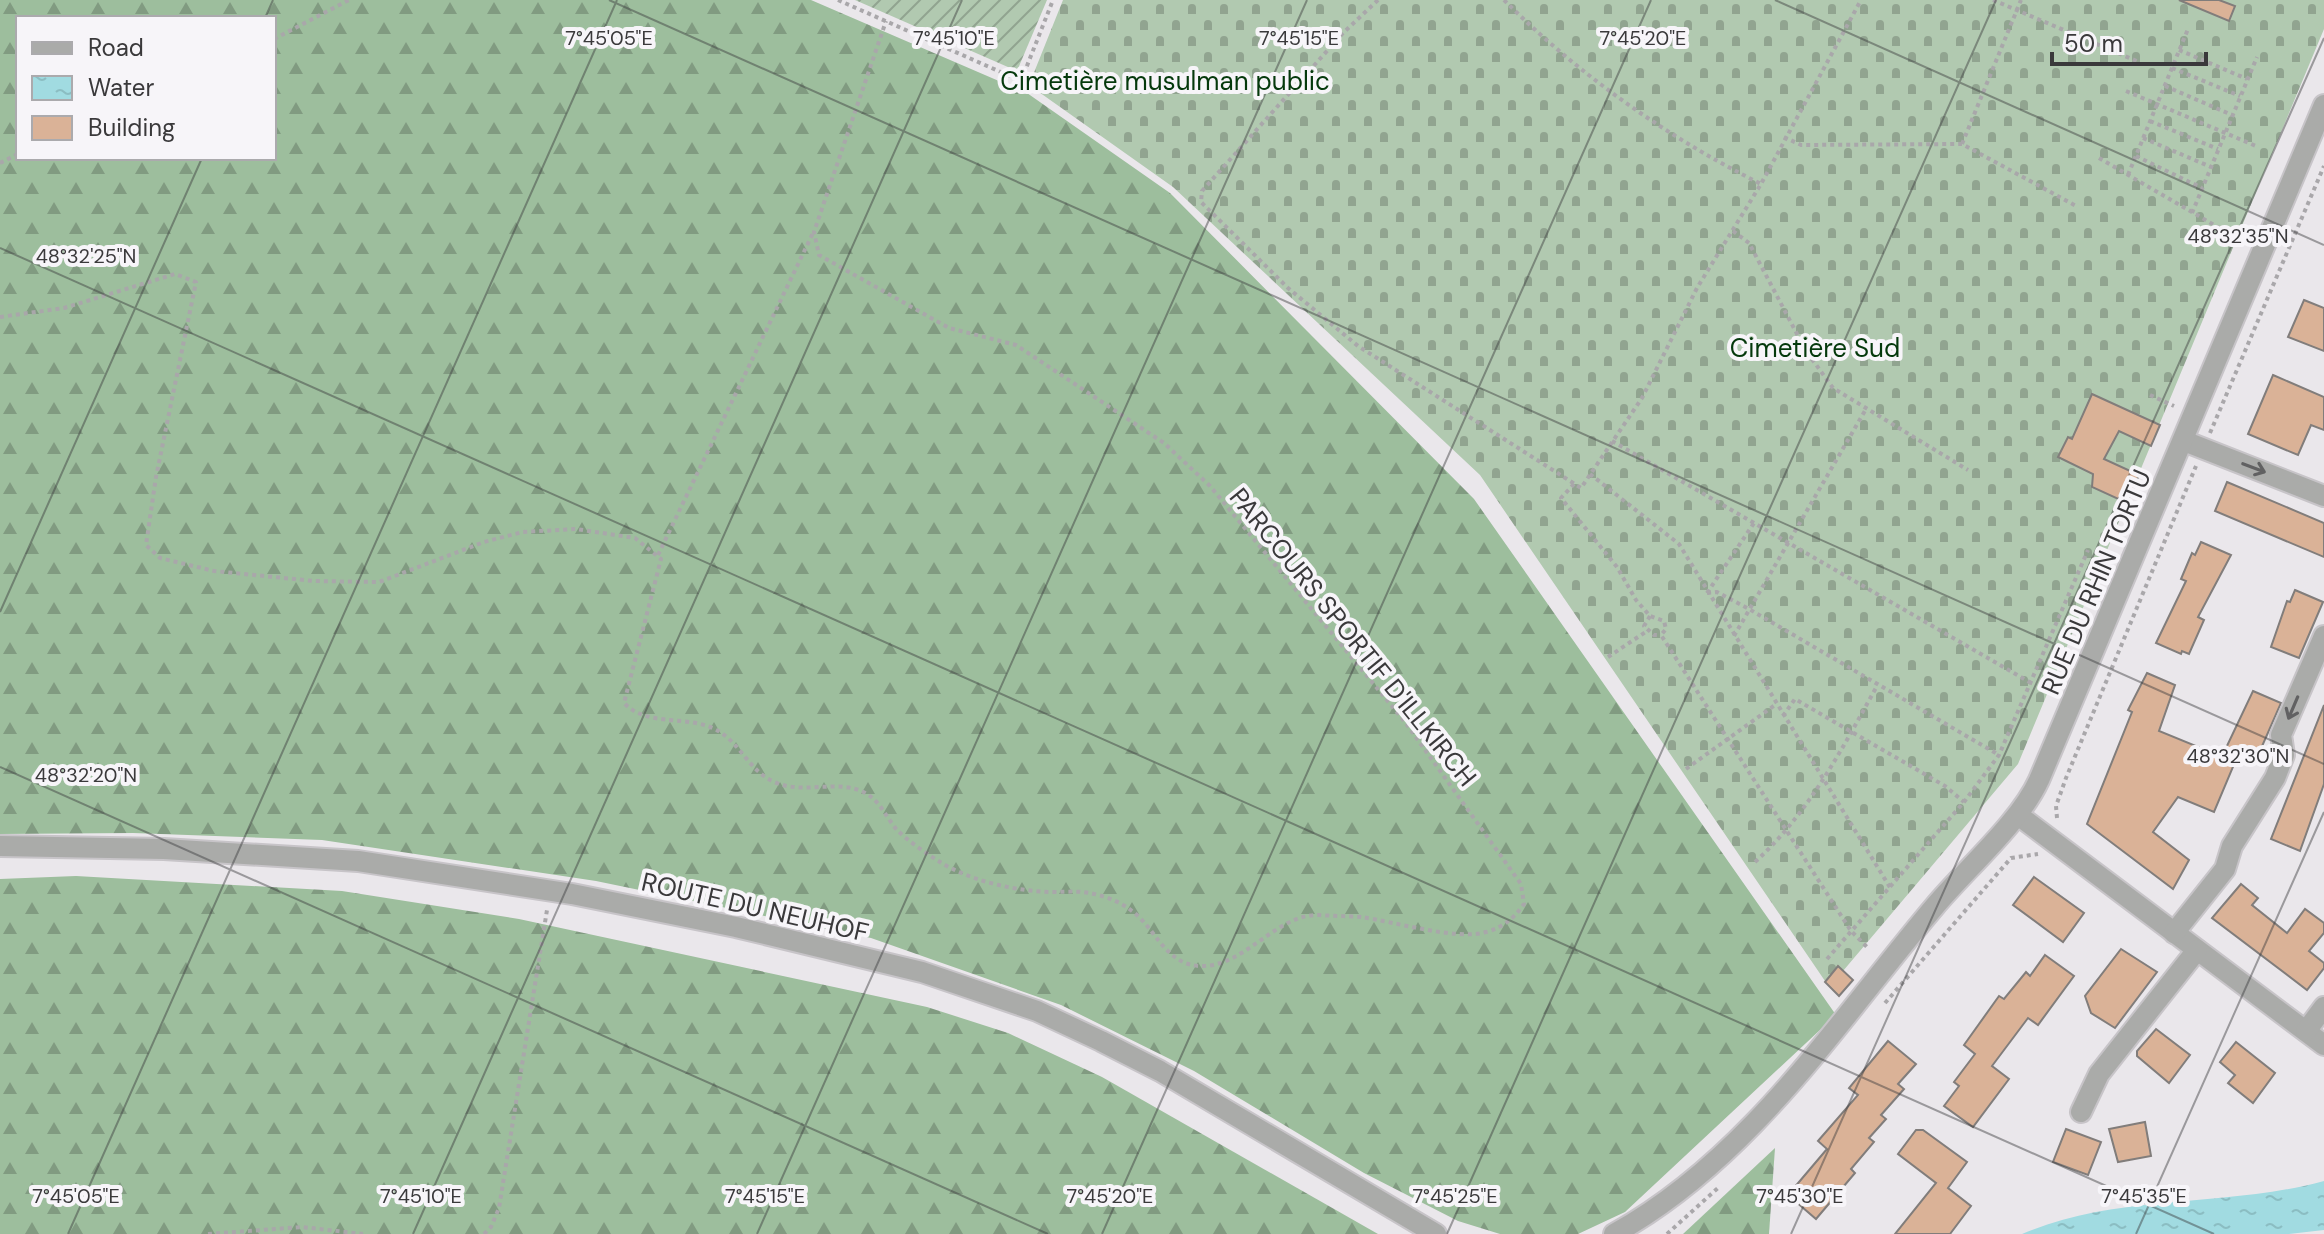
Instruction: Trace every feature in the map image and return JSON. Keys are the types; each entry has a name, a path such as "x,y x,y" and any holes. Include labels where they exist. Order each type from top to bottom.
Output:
{"street":[{"name":"RUE DU RHIN TORTU","path":"1614,1234 1712,1164 1751,1128 1976,858 2018,815 2039,780 2324,105"},
{"path":"2184,441 2324,496"},
{"path":"2174,933 2225,869 2232,846 2275,778 2284,755 2281,735 2324,636"},
{"path":"2018,815 2324,1045"},
{"name":"ROUTE DU NEUHOF","path":"0,846 164,849 358,861 572,894 736,927 922,972 1037,1011 1113,1047 1436,1234"},
{"path":"2081,1112 2099,1074 2197,950"},
{"path":"2306,1031 2324,1007"}],"path":[{"path":"276,38 349,0"},
{"path":"838,0 1021,81 1053,0"},
{"path":"1378,0 1343,33 1202,191 1201,202 1288,288 1358,346 1581,488 1642,398 1697,288 1761,184 1861,0"},
{"path":"1504,0 1636,112 1720,164 1761,184"},
{"path":"1993,0 2139,62"},
{"path":"1962,144 2021,0"},
{"path":"0,317 64,308 175,274 196,282 156,477 146,545 160,558 214,571 314,581 379,582 484,542 523,532 576,529 635,538 658,555 814,231 886,21"},
{"path":"2128,175 2188,29"},
{"path":"2179,50 2248,79"},
{"path":"2192,213 2257,57"},
{"path":"2172,68 2240,96"},
{"path":"2165,86 2232,115"},
{"path":"2126,91 2256,146"},
{"path":"2150,121 2218,149"},
{"path":"1784,137 1801,145 1962,144 2078,207"},
{"path":"2143,138 2211,167"},
{"path":"2136,156 2202,188"},
{"path":"2099,158 2221,229"},
{"path":"2060,831 2056,806 2062,787 2324,166"},
{"name":"PARCOURS SPORTIF D'ILLKIRCH","path":"658,555 661,559 624,703 643,716 708,726 732,737 757,772 775,783 793,788 847,787 864,791 883,808 897,830 940,863 977,879 1050,892 1081,890 1111,898 1142,919 1170,954 1200,966 1230,959 1303,915 1363,917 1404,928 1484,933 1513,920 1524,904 1521,884 1405,722 1210,486 1164,443 1016,345 949,328 819,255 814,231"},
{"path":"1733,231 1749,243 1758,257 1819,372 1833,388 1968,470"},
{"path":"2150,395 2174,406"},
{"path":"1734,636 1866,409"},
{"path":"1612,441 2031,683"},
{"path":"1590,473 1679,544 1891,889"},
{"path":"1574,484 1561,498 1617,567 1636,600 1650,616 1664,621 1666,629 1661,635"},
{"path":"1707,593 1754,523"},
{"path":"1827,959 1891,889 1999,755 2088,550"},
{"path":"1707,593 1717,592 1749,609 1999,755"},
{"path":"1647,631 1645,620 1650,616"},
{"path":"1608,657 1647,631 1661,635 1851,931 1868,948"},
{"path":"1755,862 1787,829 1823,782 1877,686"},
{"path":"1783,716 1795,699 1945,786 1964,802"},
{"path":"1686,769 1776,705"},
{"path":"1878,1012 2011,858 2045,853"},
{"path":"484,1234 491,1227 499,1208 548,907 533,905"},
{"path":"208,1234 302,1227 363,1234"}],"green space":[{"path":"0,0 811,0 1027,93 1170,193 1474,499 1836,1015 1625,1212 1578,1234 1500,1234 1458,1221 1364,1173 1194,1071 1061,1005 871,938 596,881 322,840 133,833 0,834"},
{"path":"855,0 1047,0 1017,71"},
{"name":"Cimetière Sud","path":"1063,0 2324,0 2324,29 2018,764 1843,971 1838,967 1825,981 1480,475 1173,187 1029,85"},
{"path":"76,876 342,891 519,919 927,1007 1008,1033 1102,1077 1378,1234 0,1234 0,879"},
{"path":"1775,1148 1769,1234 1683,1234"}],"water":[{"path":"2324,1181 2324,1230 2289,1234 2022,1234 2096,1212 2249,1195"}],"building":[{"path":"2179,0 2219,0 2235,6 2229,21"},
{"path":"2304,300 2324,308 2324,351 2288,337"},
{"path":"2273,375 2324,397 2324,430 2311,425 2298,455 2248,434"},
{"path":"2092,394 2160,425 2151,446 2119,431 2104,459 2139,475 2127,503 2092,487 2093,474 2058,457 2068,437 2072,439"},
{"path":"2227,482 2324,523 2324,557 2215,511"},
{"path":"2201,542 2231,555 2198,617 2204,620 2189,654 2182,651 2181,654 2156,643 2186,581 2181,579 2192,553 2195,555"},
{"path":"2295,590 2323,602 2299,658 2271,647 2287,601 2290,602"},
{"path":"2147,673 2175,685 2159,731 2235,762 2214,812 2178,797 2153,832 2189,860 2173,889 2087,824 2132,712 2128,710"},
{"path":"2253,691 2281,703 2256,760 2226,748"},
{"path":"2324,705 2324,784 2300,851 2271,839"},
{"path":"2034,877 2084,913 2063,942 2013,905"},
{"path":"2241,884 2258,898 2252,905 2287,933 2305,909 2324,923 2324,933 2309,951 2324,963 2324,968 2307,990 2212,918"},
{"path":"2121,949 2157,972 2115,1028 2091,1013 2085,996"},
{"path":"2045,955 2074,976 2038,1025 2028,1018 1992,1066 2009,1079 1973,1127 1944,1106 1959,1086 1954,1082 1975,1054 1964,1045 1999,996 2004,999 2026,972 2030,976"},
{"path":"1838,966 1853,980 1839,996 1825,982"},
{"path":"2156,1029 2190,1055 2169,1083 2137,1056 2137,1051"},
{"path":"1888,1041 1916,1064 1898,1084 1904,1089 1881,1115 1886,1119 1869,1138 1874,1142 1851,1169 1855,1173 1816,1219 1788,1195 1827,1149 1818,1141 1858,1095 1849,1088"},
{"path":"2236,1042 2275,1073 2253,1103 2228,1083 2235,1075 2220,1062"},
{"path":"2145,1122 2151,1156 2118,1162 2109,1129"},
{"path":"2066,1129 2101,1142 2088,1175 2053,1162"},
{"path":"1916,1130 1923,1130 1967,1162 1948,1188 1971,1206 1950,1234 1895,1234 1936,1183 1898,1154"}],"park label":[{"name":"Cimetière musulman public","path":"1165,81"}]}
